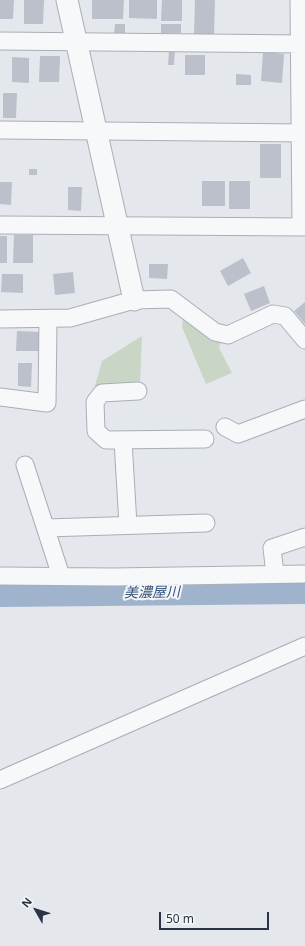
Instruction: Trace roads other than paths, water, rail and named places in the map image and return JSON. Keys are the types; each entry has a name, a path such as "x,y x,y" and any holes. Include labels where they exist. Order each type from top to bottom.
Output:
{"street":[{"path":"67,0 75,42 134,300"},
{"path":"0,225 216,228 303,227 302,44 299,0"},
{"path":"0,41 302,44"},
{"path":"0,130 303,133"},
{"path":"0,319 70,318 134,300 171,298 215,332 222,335 228,335 273,314 286,316 305,340"},
{"path":"0,397 47,403 48,319"},
{"path":"138,391 102,392 95,402 96,432 106,440 205,439"},
{"path":"224,427 238,434 305,409"},
{"path":"123,440 128,525"},
{"path":"25,465 61,576"},
{"path":"46,528 206,522"},
{"path":"275,574 272,548 305,538"},
{"path":"0,576 305,574"},
{"path":"0,780 305,646"}],"waterway":[{"name":"美濃屋川","path":"0,594 305,591"}]}
